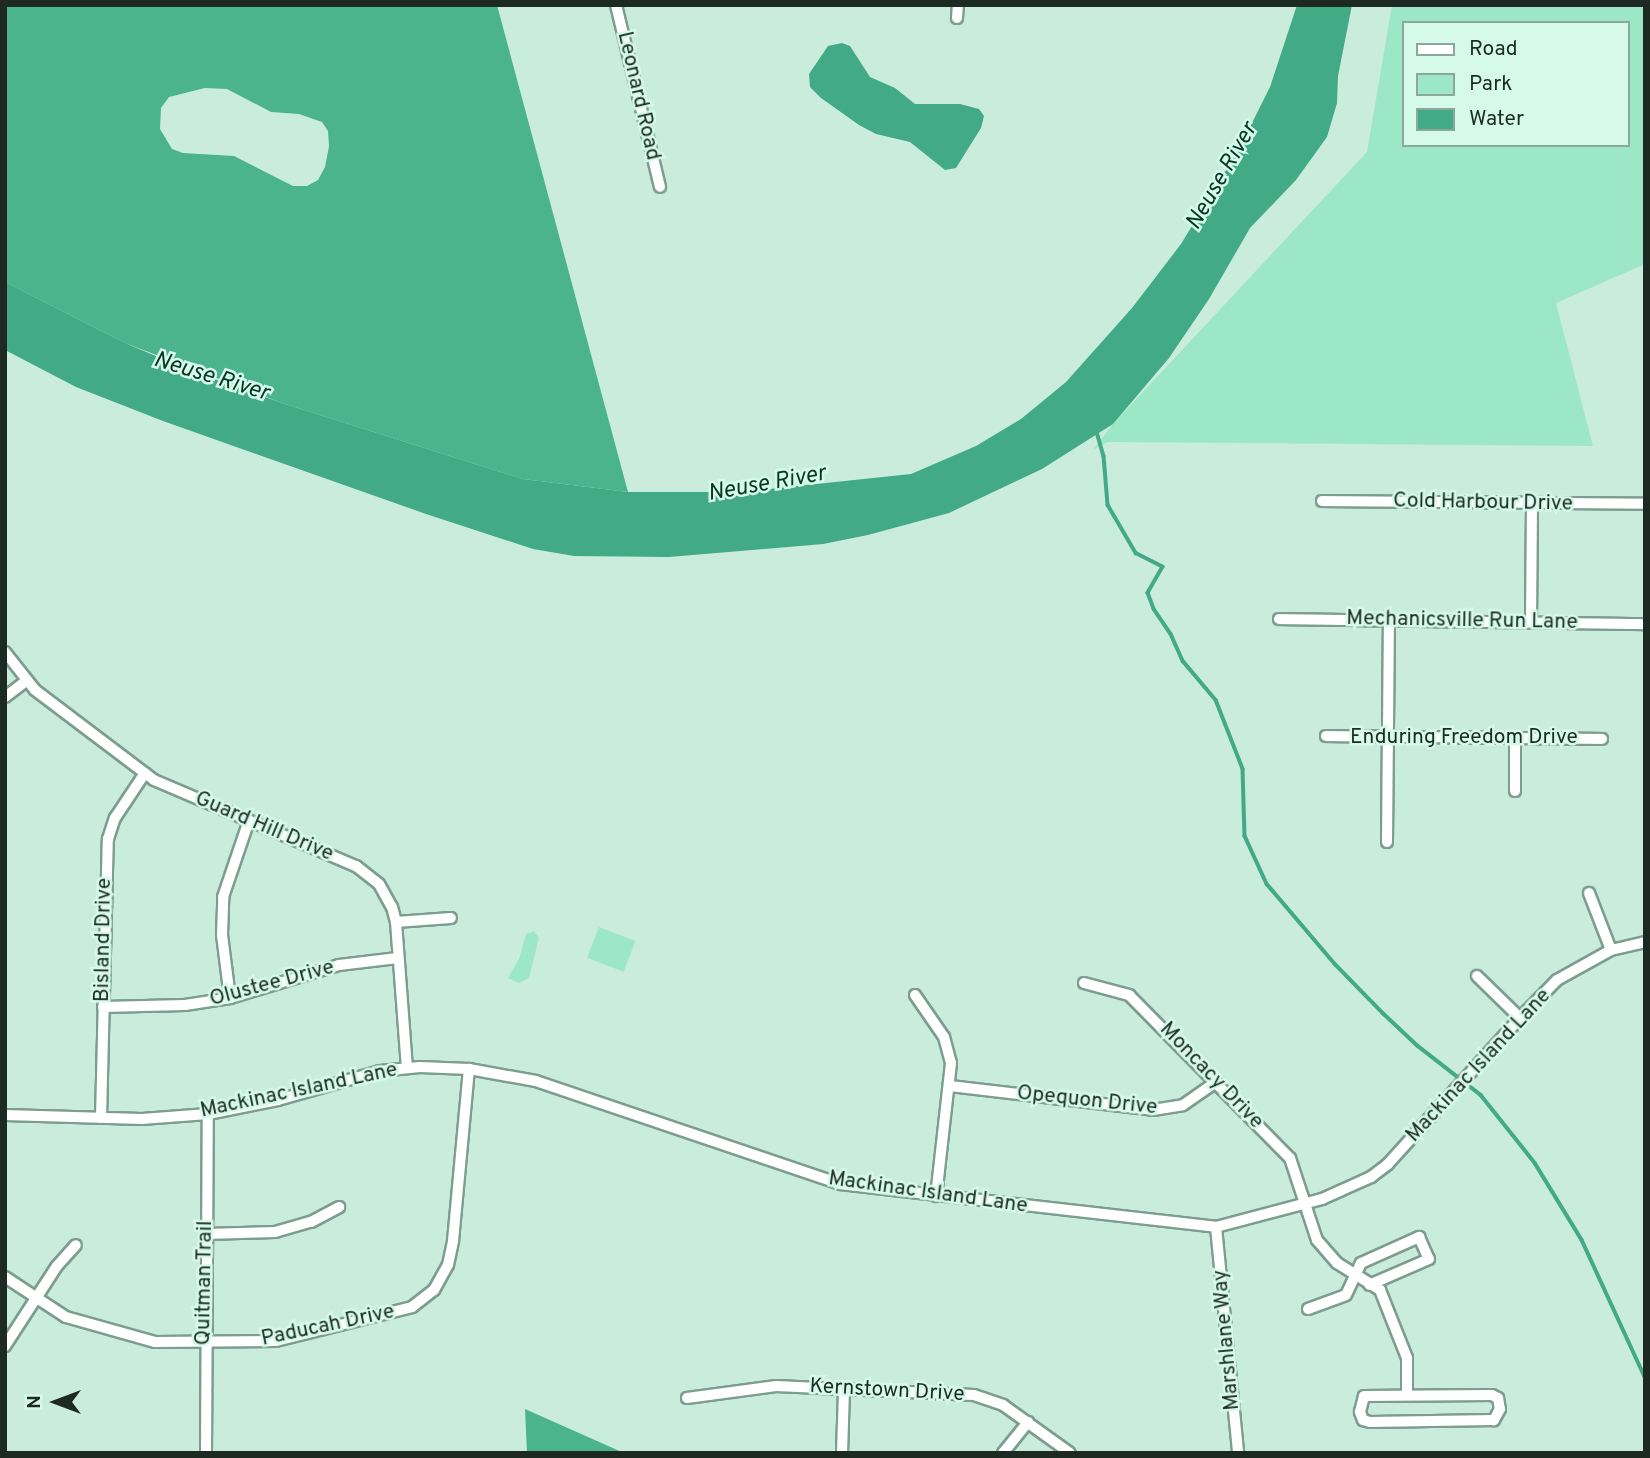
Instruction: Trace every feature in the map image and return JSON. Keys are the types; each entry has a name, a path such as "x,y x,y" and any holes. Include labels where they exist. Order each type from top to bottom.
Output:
{"street":[{"name":"Leonard Road","path":"616,5 660,187"},
{"path":"957,18 958,5"},
{"name":"Cold Harbour Drive","path":"1322,501 1645,504"},
{"path":"1531,621 1532,503"},
{"name":"Mechanicsville Run Lane","path":"1279,619 1645,624"},
{"path":"1387,842 1389,620"},
{"name":"Guard Hill Drive","path":"5,653 26,681 145,773 369,875 387,895 396,922 407,1068"},
{"path":"5,697 26,681"},
{"name":"Enduring Freedom Drive","path":"1326,736 1602,739"},
{"path":"1515,738 1515,791"},
{"name":"Bisland Drive","path":"101,1118 107,839 115,818 145,773"},
{"path":"230,998 222,935 223,897 249,820"},
{"path":"1589,893 1611,950"},
{"path":"396,922 451,918"},
{"name":"Mackinac Island Lane","path":"5,1115 142,1119 208,1114 278,1100 356,1076 407,1068 469,1069 536,1081 840,1184 1216,1227 1306,1204 1358,1185 1388,1164 1557,980 1611,950 1645,942"},
{"name":"Olustee Drive","path":"103,1007 186,1005 230,998 339,965 398,958"},
{"path":"1477,976 1520,1018"},
{"name":"Moncacy Drive","path":"1084,983 1129,995 1290,1158 1317,1240 1328,1254 1369,1284"},
{"path":"915,995 944,1037 951,1063 936,1196"},
{"name":"Paducah Drive","path":"5,1277 36,1300 66,1317 155,1342 276,1341 412,1307 434,1290 448,1265 453,1241 469,1069"},
{"name":"Opequon Drive","path":"950,1086 1163,1110 1191,1102 1216,1082"},
{"name":"Quitman Trail","path":"205,1453 208,1114"},
{"path":"206,1234 275,1231 311,1222 338,1207"},
{"name":"Marshlane Way","path":"1216,1227 1238,1453"},
{"path":"1308,1309 1346,1295 1362,1263 1419,1237 1429,1259 1369,1284"},
{"path":"5,1346 57,1266 76,1245"},
{"path":"1369,1284 1380,1290 1403,1346 1407,1358 1407,1395"},
{"name":"Kernstown Drive","path":"687,1398 776,1386 974,1395 1003,1405 1070,1453"},
{"path":"842,1453 845,1389"},
{"path":"1407,1395 1492,1395 1497,1398 1500,1415 1494,1420 1363,1420 1360,1404 1364,1396 1407,1395"},
{"path":"1003,1453 1028,1422"}],"green space":[{"path":"1392,5 1645,5 1645,264 1556,303 1593,446 1108,442 1093,450 1113,424 1367,152"},
{"path":"599,927 635,941 624,972 587,958"},
{"path":"534,931 539,938 529,978 519,983 508,978 519,959 526,934"}],"shaded area":[{"path":"5,5 497,5 628,492 523,479 282,403 125,343 5,282","holes":["205,88 227,89 271,112 299,114 322,122 328,131 329,146 325,167 318,180 307,186 293,186 234,156 183,153 172,149 160,129 161,108 169,97"]},
{"path":"525,1409 624,1453 527,1453"}],"water":[{"name":"Neuse River","path":"1297,5 1352,5 1338,76 1337,103 1327,137 1296,180 1250,228 1209,299 1169,358 1113,424 1042,469 949,513 868,535 823,544 669,557 574,556 533,549 163,421 76,387 5,350 5,282 125,343 189,370 282,403 523,479 628,492 741,492 911,474 976,446 1021,419 1066,382 1132,308 1181,244 1239,149 1270,87"},
{"path":"842,43 850,46 870,77 895,88 915,104 960,104 979,109 984,116 981,128 956,168 945,170 910,142 876,134 859,125 810,87 809,74 828,46"}],"waterway":[{"path":"1097,432 1104,456 1108,505 1136,553 1163,567 1148,593 1154,609 1171,634 1183,661 1216,700 1243,769 1245,836 1267,884 1335,964 1383,1013 1418,1046 1481,1095 1535,1163 1582,1240 1645,1377"}]}
